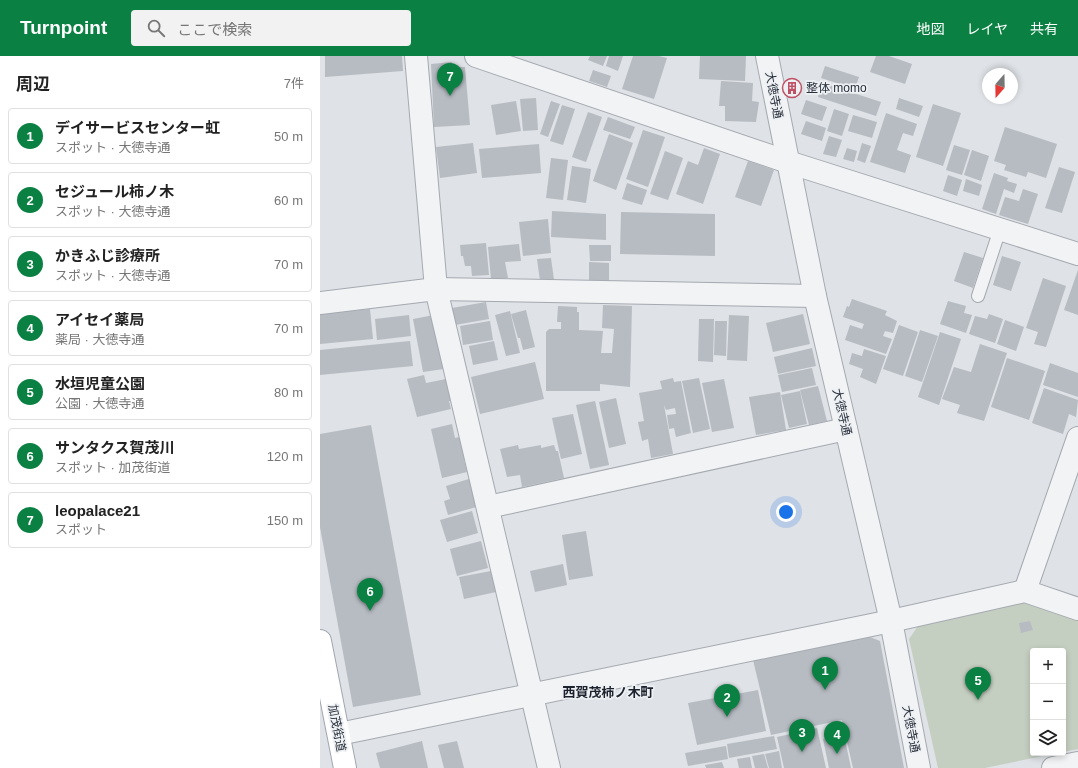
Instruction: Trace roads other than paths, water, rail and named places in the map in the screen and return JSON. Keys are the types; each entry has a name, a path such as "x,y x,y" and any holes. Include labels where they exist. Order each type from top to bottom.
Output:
{"main road":[{"name":"加茂街道","path":"320,641 345,768"}],"street":[{"path":"416,56 436,289 549,768"},
{"path":"476,56 788,162 1078,254"},
{"name":"大徳寺通","path":"767,56 815,296 891,621 919,768"},
{"path":"320,303 436,289 815,296"},
{"path":"488,507 846,429"},
{"path":"1024,591 1078,438"},
{"path":"339,734 891,621 1024,591 1078,609"},
{"path":"1053,768 1078,763"}],"lane":[{"path":"978,296 1000,229"}],"place":[{"name":"整体 momo","path":"792,88"},
{"name":"leopalace21","path":"450,96"},
{"name":"サンタクス賀茂川","path":"370,611"},
{"name":"デイサービスセンター虹","path":"825,690"},
{"name":"水垣児童公園","path":"978,700"},
{"name":"セジュール柿ノ木","path":"727,717"},
{"name":"かきふじ診療所","path":"802,752"},
{"name":"アイセイ薬局","path":"837,754"}],"district":[{"name":"西賀茂柿ノ木町","path":"608,692"}]}
